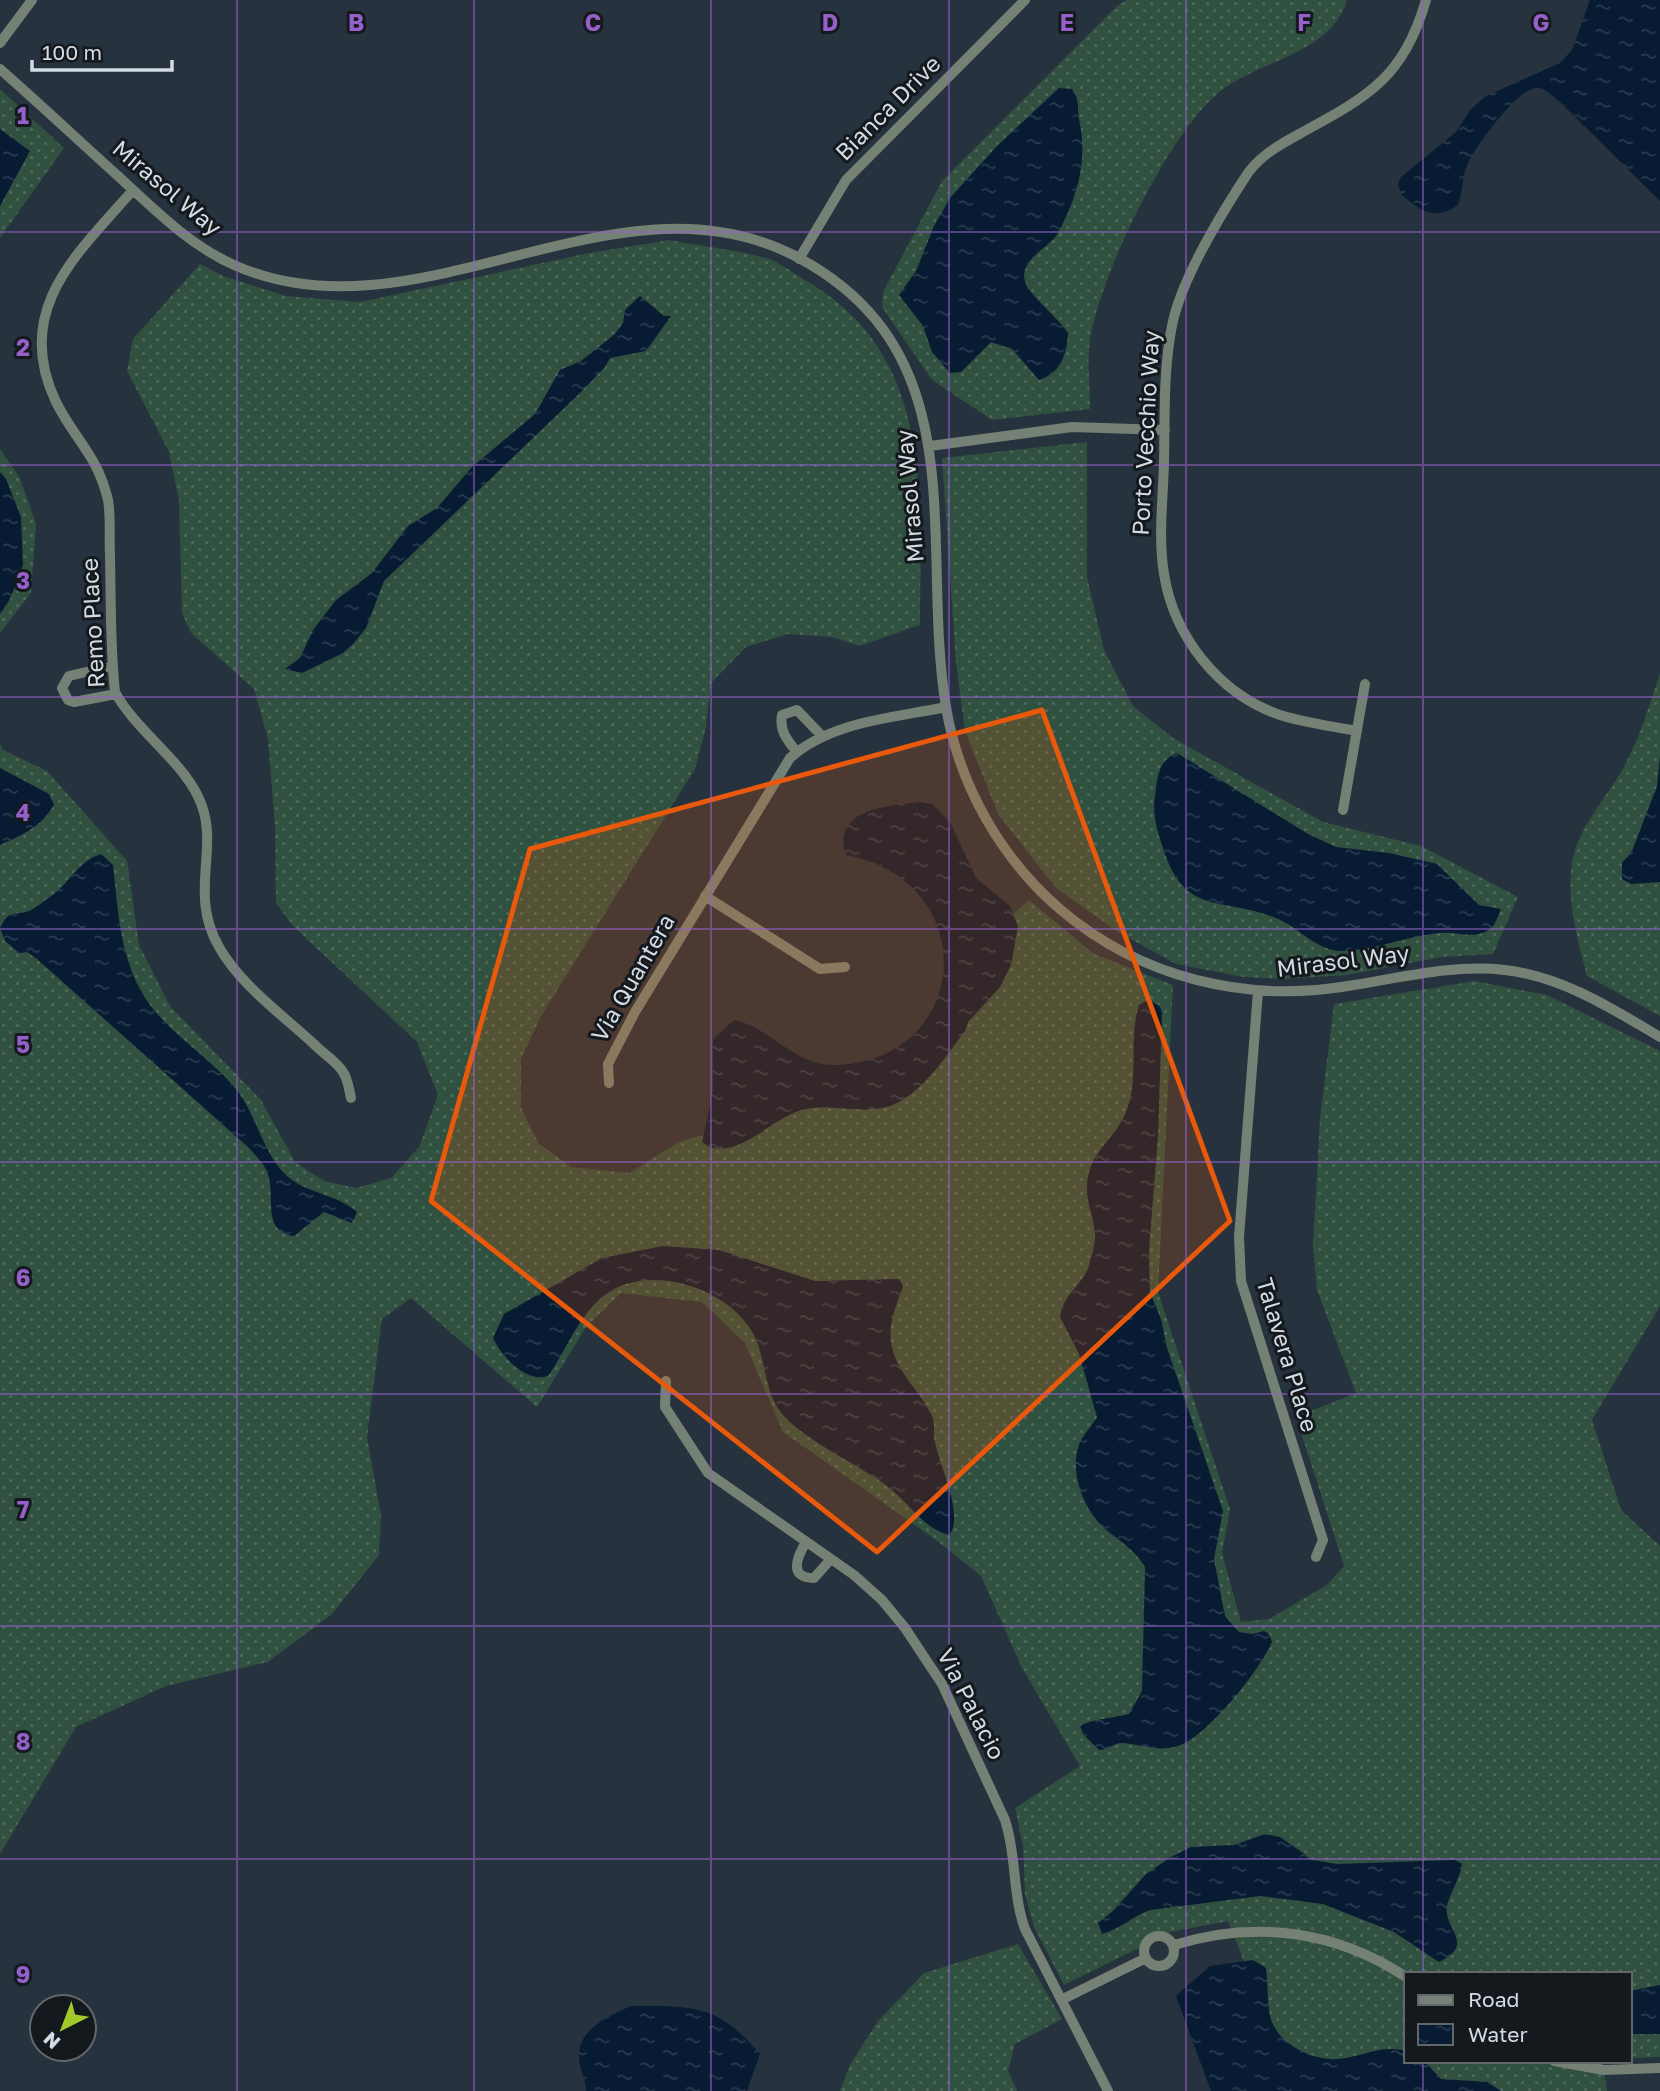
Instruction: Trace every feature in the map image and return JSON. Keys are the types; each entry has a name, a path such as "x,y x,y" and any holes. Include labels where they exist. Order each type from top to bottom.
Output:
{"street":[{"path":"0,43 32,0"},
{"name":"Bianca Drive","path":"799,259 846,180 1025,0"},
{"name":"Porto Vecchio Way","path":"1357,731 1301,721 1259,706 1223,681 1185,635 1170,598 1161,550 1168,357 1181,293 1244,177 1272,149 1353,105 1388,76 1417,30 1426,0"},
{"name":"Mirasol Way","path":"0,69 173,226 213,254 254,273 306,285 378,284 651,228 678,227 727,232 774,246 799,259 836,282 882,331 915,389 930,446 946,707 965,776 989,824 1020,868 1062,911 1105,942 1148,964 1198,981 1258,991 1317,990 1462,968 1511,971 1580,991 1660,1037"},
{"name":"Remo Place","path":"134,190 56,283 45,314 41,341 44,371 57,404 98,466 108,503 112,666 116,694 128,715 193,788 203,807 206,832 202,889 208,920 219,947 237,972 344,1072 351,1098"},
{"path":"930,446 1072,427 1165,429"},
{"path":"112,666 69,676 62,688 68,701 74,702 116,694"},
{"path":"1343,810 1365,684"},
{"name":"Via Quantera","path":"609,1083 608,1064 781,770 797,752 822,736 946,707"},
{"path":"797,752 786,738 780,724 782,715 797,710 822,736"},
{"path":"705,896 820,969 845,967"},
{"name":"Talavera Place","path":"1258,991 1239,1237 1241,1281 1247,1307 1323,1540 1316,1557"},
{"name":"Via Palacio","path":"666,1381 665,1407 708,1473 831,1559 882,1600 924,1655 942,1684 1005,1820 1012,1842 1017,1906 1108,2091"},
{"path":"806,1542 795,1563 795,1568 803,1577 809,1579 819,1575 831,1559"},
{"path":"1174,1945 1242,1931 1291,1932 1343,1945 1404,1976"},
{"path":"1153,1937 1167,1938 1174,1945 1172,1960 1163,1966 1153,1965 1146,1958 1146,1943 1153,1937"},
{"path":"1061,2000 1146,1958"},
{"path":"1565,2063 1604,2070 1660,2068"}],"highlighted area":[{"path":"1042,710 1230,1221 877,1552 431,1201 530,849"}],"green space":[{"path":"1127,0 1347,0 1339,18 1311,44 1222,90 1202,109 1162,166 1126,236 1099,302 1089,349 1090,409 992,420 932,380 882,307 883,292 942,181 1118,5"},
{"path":"0,89 64,148 0,238"},
{"path":"669,240 744,253 779,264 851,314 880,350 900,391 912,435 918,481 920,625 859,646 832,637 788,634 746,647 711,683 706,727 695,769 541,1016 521,1059 521,1108 539,1144 572,1167 629,1173 679,1142 865,1086 944,1022 992,934 1029,900 1094,954 1173,985 1158,1292 1230,1509 1222,1553 1241,1622 1269,1619 1327,1585 1344,1566 1296,1417 1356,1393 1317,1290 1313,1246 1320,1119 1334,1004 1475,981 1547,995 1660,1051 1660,1306 1592,1420 1621,1510 1660,1546 1660,2057 1632,2058 1632,1972 1404,1972 1404,2063 1602,2063 1607,2091 1404,2091 1286,2068 1228,1921 1171,1932 1064,1985 1034,1927 1025,1894 1023,1847 1015,1808 1080,1766 1022,1668 981,1576 936,1540 783,1432 745,1343 702,1302 621,1293 586,1327 537,1407 411,1298 382,1319 367,1437 381,1515 379,1555 332,1614 268,1662 166,1686 76,1727 0,1854 0,744 3,750 47,771 127,861 139,945 170,1006 261,1100 295,1162 324,1181 356,1188 391,1178 419,1147 438,1095 417,1042 293,926 276,903 275,827 268,739 254,689 191,633 182,613 179,500 169,452 127,371 133,339 200,264 223,276 286,296 360,302 589,253"},
{"path":"1087,442 1087,577 1104,650 1133,706 1173,738 1323,822 1421,846 1518,897 1493,954 1442,957 1346,975 1285,979 1243,977 1176,964 1118,932 1056,888 998,814 965,731 956,663 942,458"},
{"path":"0,449 20,478 36,524 31,593 0,633"},
{"path":"1660,673 1660,1016 1587,976 1574,924 1570,884 1577,844 1633,748"},
{"path":"1018,1944 1062,2019 1015,2044 1008,2071 1017,2091 840,2091 850,2065 878,2021 924,1973"}],"water":[{"path":"1590,0 1660,0 1660,201 1559,101 1539,88 1518,98 1479,144 1466,168 1458,205 1442,213 1428,212 1401,194 1398,184 1401,177 1456,132 1471,109 1486,96 1560,63 1572,50"},
{"path":"1059,88 1072,89 1075,93 1082,134 1082,163 1076,191 1058,233 1030,261 1024,276 1029,289 1068,333 1064,355 1053,373 1039,380 1012,349 991,342 961,372 950,373 932,352 923,326 899,295 916,271 934,226 950,198 998,145"},
{"path":"0,129 30,151 0,206"},
{"path":"640,296 664,316 671,316 646,351 610,358 581,392 384,581 366,628 343,653 302,673 285,669 300,658 313,630 336,600 372,573 408,526 437,508 471,468 535,414 560,370 581,361 615,334 623,323 625,310"},
{"path":"0,472 6,479 21,517 23,565 10,599 0,614"},
{"path":"1177,753 1308,834 1336,847 1389,853 1437,864 1479,905 1501,909 1496,922 1482,933 1440,933 1365,949 1340,951 1315,943 1278,919 1207,901 1194,895 1171,868 1160,839 1155,815 1154,803 1162,765"},
{"path":"1660,756 1660,882 1631,884 1622,879 1622,863 1632,851 1657,786"},
{"path":"0,768 49,794 54,805 37,825 0,845"},
{"path":"920,802 932,804 950,822 976,878 1010,906 1018,927 1011,965 1000,987 968,1022 965,1031 935,1070 918,1088 899,1102 876,1109 802,1110 745,1142 721,1149 709,1147 702,1142 713,1091 713,1039 734,1020 759,1030 807,1059 835,1065 880,1056 914,1034 935,1004 944,969 939,932 922,899 891,872 846,855 844,840 847,828 854,819 865,813 878,808"},
{"path":"101,854 113,865 124,947 130,967 148,1003 239,1093 272,1158 287,1176 304,1187 349,1206 357,1212 352,1223 324,1212 294,1236 277,1228 273,1221 267,1171 248,1147 37,959 27,952 19,953 5,941 0,928 7,917 36,907 57,892 86,862"},
{"path":"1148,1000 1160,1006 1162,1013 1158,1136 1149,1251 1150,1292 1223,1511 1214,1559 1225,1616 1239,1632 1252,1634 1264,1631 1269,1634 1272,1642 1245,1685 1217,1717 1190,1740 1171,1748 1120,1743 1099,1750 1084,1735 1080,1726 1129,1714 1142,1691 1145,1567 1132,1551 1097,1521 1080,1490 1076,1456 1080,1442 1097,1417 1079,1354 1060,1317 1065,1302 1088,1268 1095,1240 1087,1193 1090,1168 1126,1112 1132,1086 1136,1018 1139,1005"},
{"path":"663,1246 719,1250 815,1281 899,1279 903,1286 892,1320 891,1343 897,1362 925,1403 933,1420 935,1442 953,1503 953,1527 949,1535 931,1527 887,1486 814,1441 788,1420 774,1401 751,1330 739,1315 705,1292 685,1284 643,1280 606,1294 588,1312 548,1376 531,1376 523,1372 509,1360 493,1338 504,1314 602,1258"},
{"path":"1265,1834 1280,1837 1313,1860 1337,1864 1455,1860 1462,1864 1447,1906 1449,1922 1456,1936 1456,1949 1439,1962 1394,1932 1323,1904 1260,1896 1150,1910 1102,1934 1098,1923 1113,1911 1146,1874 1171,1857 1191,1847 1234,1845"},
{"path":"1253,1960 1266,1968 1269,2010 1274,2026 1287,2042 1307,2053 1338,2059 1397,2049 1404,2051 1404,2063 1426,2063 1441,2079 1487,2082 1501,2091 1211,2091 1176,1996 1210,1966"},
{"path":"1660,1985 1660,2034 1632,2034 1632,1991"},
{"path":"631,2006 688,2008 703,2011 731,2025 760,2054 747,2091 586,2091 579,2058 583,2039 596,2025"}]}
